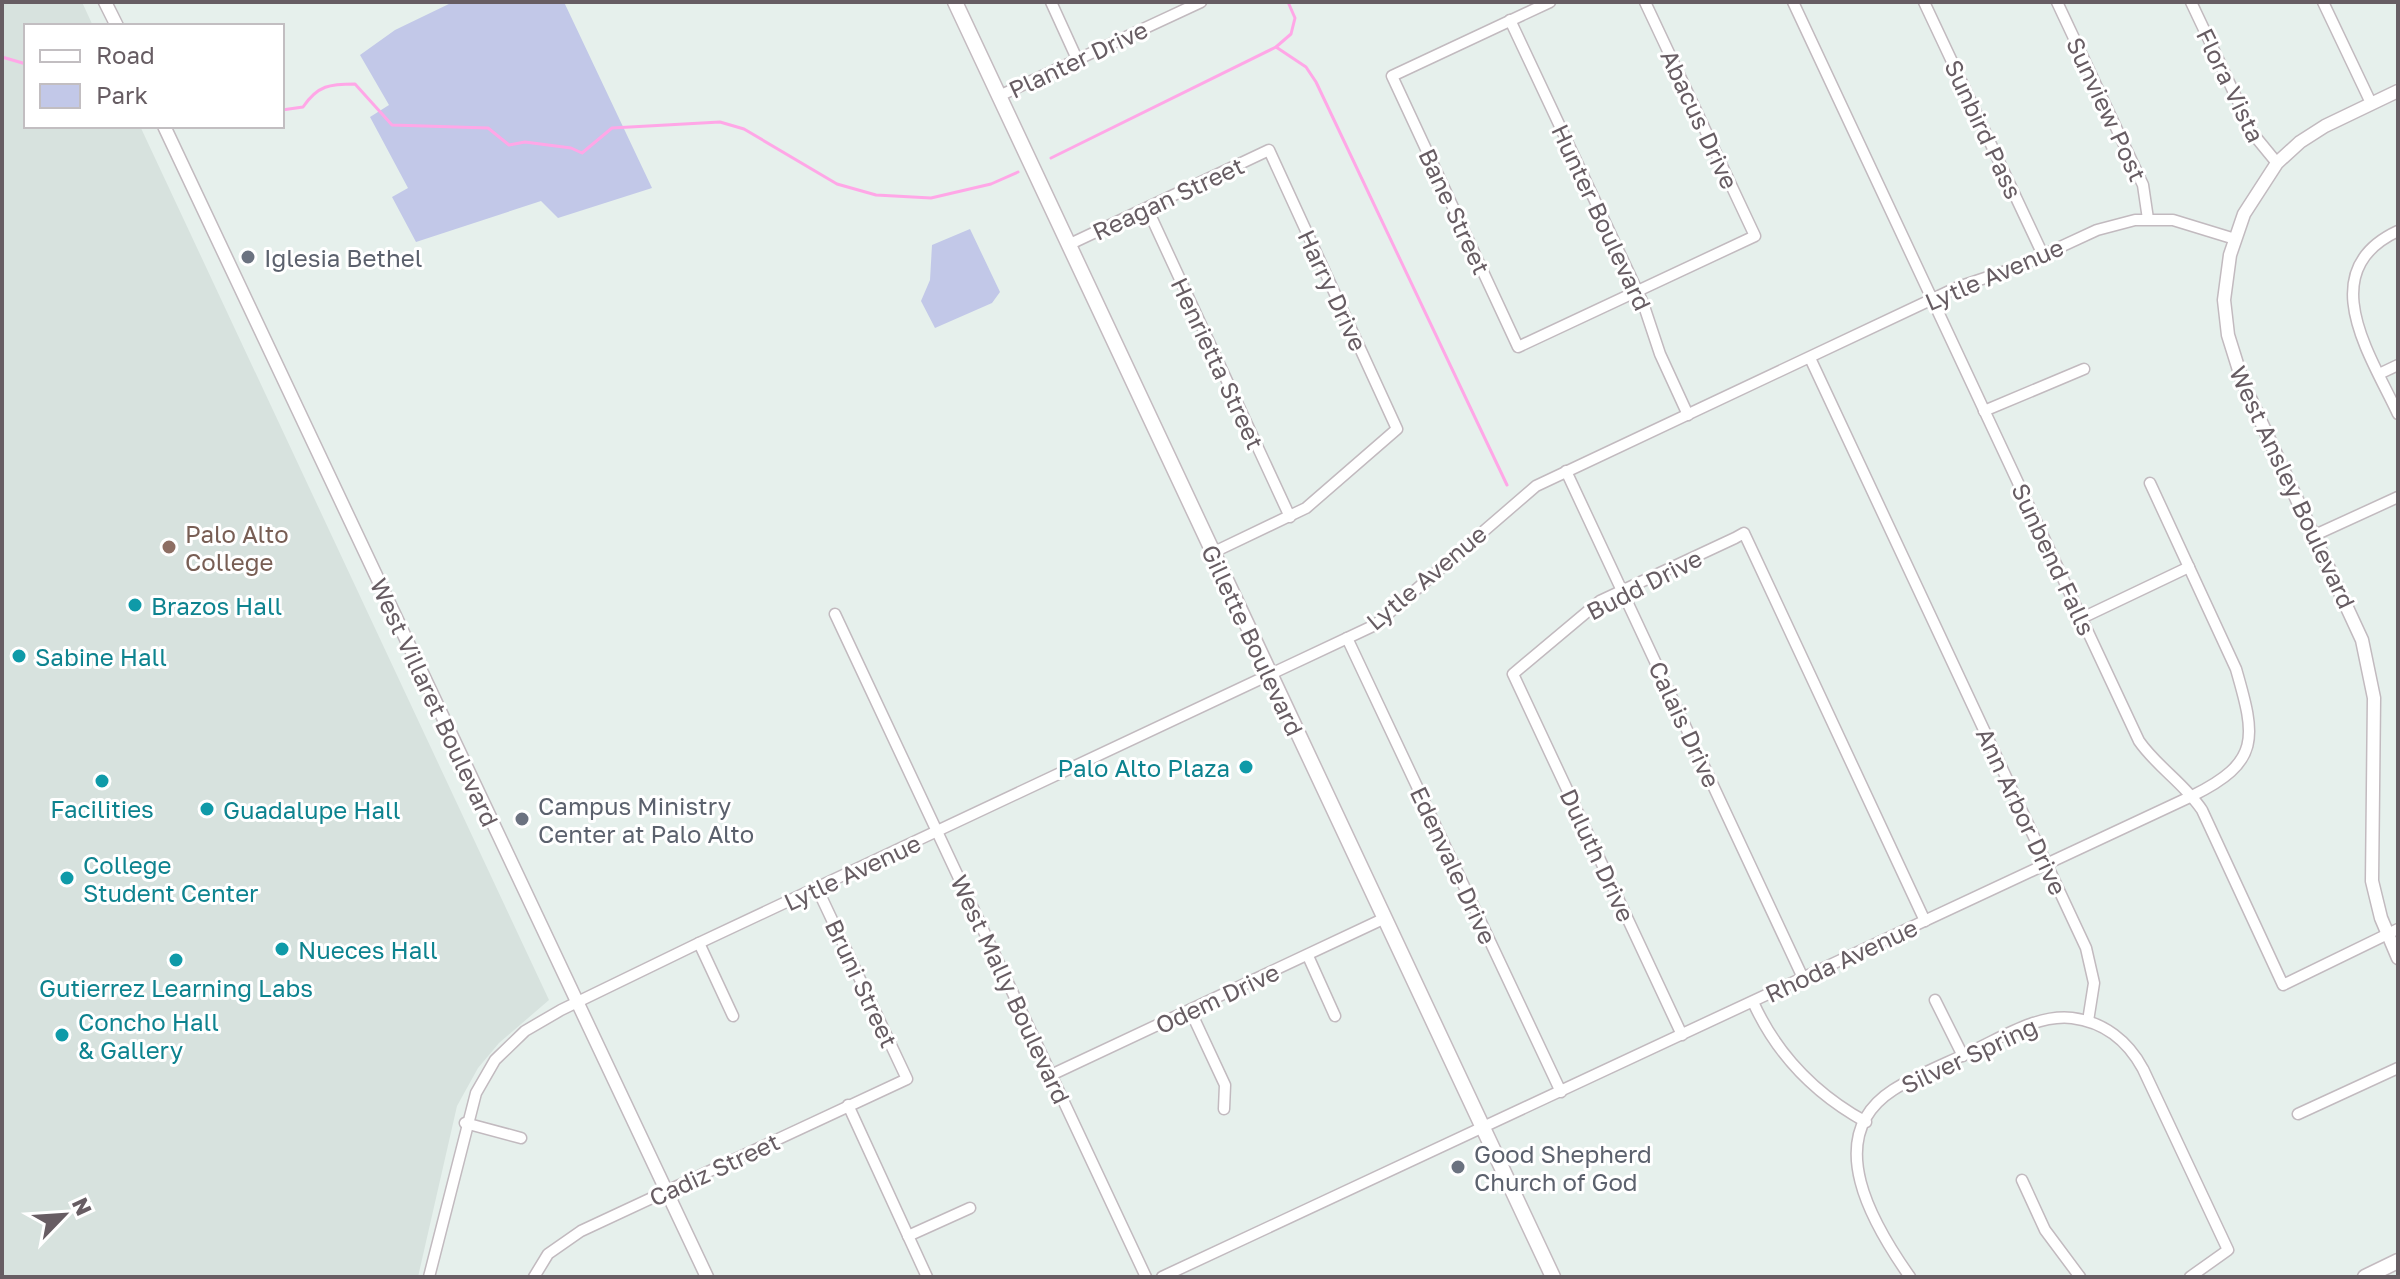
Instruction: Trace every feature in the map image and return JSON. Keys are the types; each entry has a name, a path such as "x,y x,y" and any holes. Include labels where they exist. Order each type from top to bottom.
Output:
{"main road":[{"name":"Gillette Boulevard","path":"955,2 1553,1277"},
{"path":"2365,1277 2393,1268"}],"street":[{"path":"105,2 116,24"},
{"path":"1051,2 1077,59"},
{"name":"Planter Drive","path":"999,96 1201,2"},
{"path":"1510,20 1550,2"},
{"name":"Abacus Drive","path":"1637,291 1755,236 1645,2"},
{"name":"Sunbend Falls","path":"1793,2 2139,741 2192,796 2283,985 2393,932"},
{"name":"Sunbird Pass","path":"1924,2 2043,255"},
{"name":"Sunview Post","path":"2057,2 2143,185 2148,219"},
{"name":"Flora Vista","path":"2191,2 2254,135 2277,163"},
{"path":"2323,2 2371,103"},
{"name":"Bane Street","path":"1510,20 1392,76 1518,347 1637,291"},
{"name":"Hunter Boulevard","path":"1510,20 1637,291 1660,354 1688,415"},
{"name":"West Ansley Boulevard","path":"2398,91 2300,142 2277,163 2257,189 2235,239 2224,300 2234,362 2351,610 2371,677 2376,744 2371,862 2374,891 2393,932 2398,958"},
{"name":"West Villaret Boulevard","path":"165,128 707,1277"},
{"name":"Reagan Street","path":"1068,245 1269,150"},
{"name":"Harry Drive","path":"1269,150 1397,429 1320,499 1290,517"},
{"name":"Henrietta Street","path":"1147,208 1290,517"},
{"name":"Lytle Avenue","path":"429,1277 465,1123 484,1075 509,1045 538,1022 1347,638 1391,613 1522,496 1566,471 1932,299 2097,230 2148,219 2196,225 2235,239"},
{"path":"2398,231 2370,250 2358,269 2352,289 2355,321 2398,414"},
{"name":"Ann Arbor Drive","path":"1810,358 2092,965 2093,991 2088,1021"},
{"path":"2379,374 2398,365"},
{"path":"1984,411 2084,369"},
{"name":"Calais Drive","path":"1566,471 1803,978"},
{"name":"Rhoda Avenue","path":"1162,1277 2192,796 2236,771 2244,759 2248,732 2245,701 2236,669 2150,483"},
{"path":"2315,535 2398,497"},
{"path":"1212,553 1290,517"},
{"name":"Budd Drive","path":"1513,674 1584,612 1744,533 1925,921"},
{"path":"2082,618 2189,567"},
{"name":"West Mally Boulevard","path":"835,614 1146,1277"},
{"name":"Edenvale Drive","path":"1347,638 1561,1092"},
{"name":"Duluth Drive","path":"1513,674 1682,1035"},
{"name":"Bruni Street","path":"817,888 907,1079"},
{"name":"Odem Drive","path":"1051,1075 1383,919"},
{"path":"699,943 733,1016"},
{"path":"1308,956 1335,1016"},
{"path":"1935,1000 1963,1056"},
{"path":"1753,1002 1779,1050 1831,1103 1866,1122 1857,1161 1861,1188 1886,1243 1910,1277"},
{"path":"1190,1010 1225,1085 1224,1109"},
{"name":"Silver Spring","path":"1866,1122 1894,1089 2035,1022 2062,1018 2088,1021"},
{"path":"2088,1021 2113,1033 2139,1061 2228,1250 2190,1277"},
{"path":"2298,1114 2398,1068"},
{"name":"Cadiz Street","path":"534,1277 548,1254 565,1240 907,1079"},
{"path":"848,1105 927,1277"},
{"path":"465,1123 521,1138"},
{"path":"2022,1180 2045,1230 2080,1277"},
{"path":"908,1236 970,1208"}],"shaded area":[{"name":"Palo Alto College","path":"2,2 82,2 92,24 24,24 24,128 141,128 549,1000 499,1043 478,1068 457,1106 418,1277 2,1277"}],"green space":[{"path":"453,2 564,2 652,188 558,218 541,201 416,242 392,197 408,188 370,117 389,105 360,55 395,30"},
{"path":"970,229 1000,292 992,303 935,328 921,301 930,280 932,245"}],"waterway":[{"path":"1051,158 1276,47 1291,34 1295,18 1288,2"},
{"path":"1276,47 1306,67 1316,82 1507,485"},
{"path":"2,57 24,63"},
{"path":"284,110 303,107 325,87 355,84 392,125 488,128 509,145 525,142 571,148 582,153 612,128 720,122 744,129 837,184 876,195 931,198 991,184 1018,172"}],"place":[{"name":"Iglesia Bethel","path":"248,257"},
{"name":"Palo Alto College","path":"169,547"},
{"name":"Brazos Hall","path":"135,605"},
{"name":"Sabine Hall","path":"19,656"},
{"name":"Palo Alto Plaza","path":"1246,767"},
{"name":"Facilities","path":"102,781"},
{"name":"Guadalupe Hall","path":"207,809"},
{"name":"Campus Ministry Center at Palo Alto","path":"522,819"},
{"name":"College Student Center","path":"67,878"},
{"name":"Nueces Hall","path":"282,949"},
{"name":"Gutierrez Learning Labs","path":"176,960"},
{"name":"Concho Hall & Gallery","path":"62,1035"},
{"name":"Good Shepherd Church of God","path":"1458,1167"}]}
